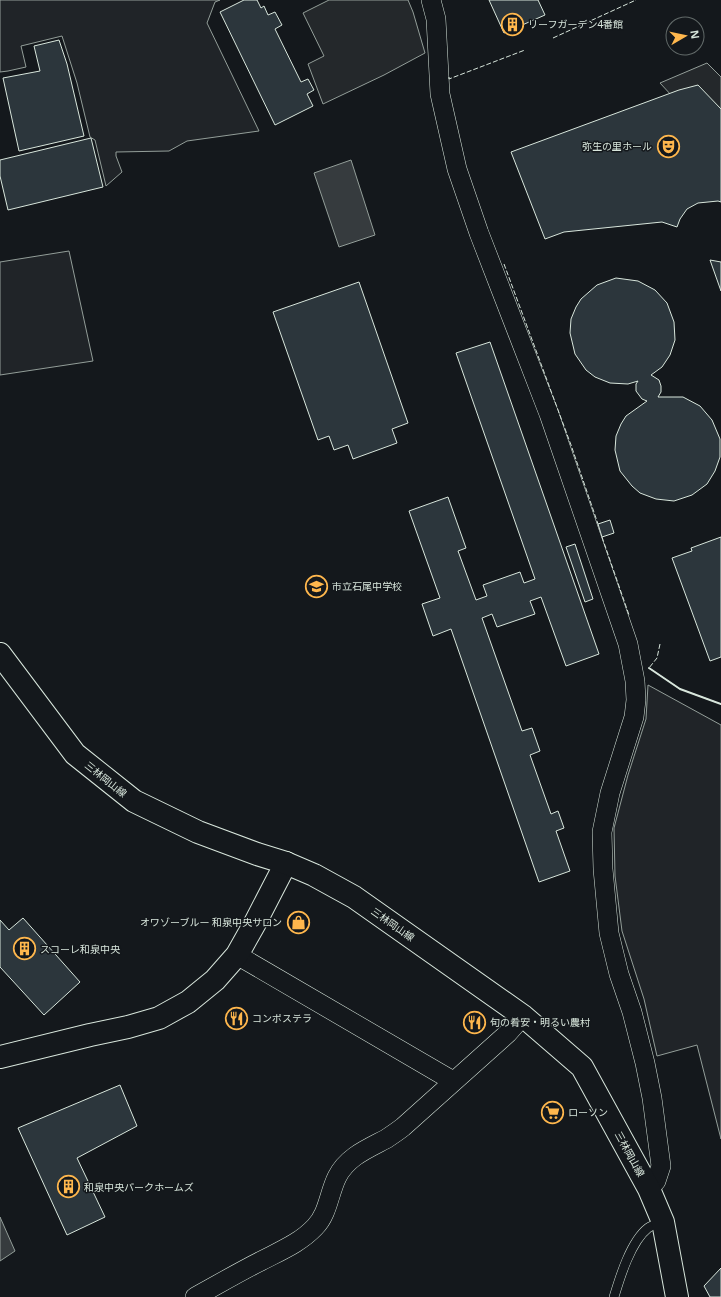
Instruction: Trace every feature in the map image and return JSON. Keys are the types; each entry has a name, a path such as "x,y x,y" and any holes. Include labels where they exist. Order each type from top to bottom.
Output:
{"main road":[{"name":"三林岡山線","path":"0,654 75,754 134,801 198,832 286,863 314,875 354,896 523,1016 582,1067 649,1189 663,1222 677,1297"},
{"path":"0,1057 128,1027 159,1018 188,1002 216,980 237,955 286,863"}],"street":[{"path":"431,0 436,19 440,94 457,169 479,233 549,414 628,644 633,666 636,700 634,717 610,793 602,832 603,869 609,933 619,974 632,1012 652,1098 661,1166 656,1181 649,1189"},
{"path":"237,955 453,1081"},
{"path":"195,1297 304,1238 317,1226 325,1211 336,1178 343,1167 352,1158 403,1127 508,1033 523,1016"}],"lane":[{"path":"614,1297 620,1277 629,1256 641,1236 648,1228 663,1222"}],"shaded area":[{"path":"0,0 220,0 215,2 207,23 259,131 187,141 169,151 116,152 122,172 106,186 95,140 90,137 77,83 62,36 21,46 26,67 0,72"},
{"path":"329,0 408,0 425,53 384,75 323,104 308,64 324,56 303,13"},
{"path":"707,63 721,77 721,149 660,83"},
{"path":"351,160 375,235 339,247 314,173"},
{"path":"69,251 93,361 0,375 0,262"},
{"path":"648,685 721,725 721,1139 697,1045 657,1056 644,999 622,931 615,876 614,828 628,775 646,719"},
{"path":"0,1217 15,1251 0,1261"}],"building":[{"path":"244,0 257,0 261,8 264,6 268,15 275,12 282,25 275,29 301,82 308,79 314,90 307,94 313,106 275,125 220,12"},
{"name":"リーフガーデン4番館","path":"489,0 538,0 545,15 504,33"},
{"path":"59,40 67,64 84,136 19,151 3,78 40,71 34,46"},
{"path":"698,85 721,109 721,202 698,203 687,209 680,219 677,227 662,222 564,232 545,239 511,152 679,90"},
{"path":"91,138 103,187 8,210 0,176 0,160"},
{"path":"710,260 721,262 721,291"},
{"path":"616,278 638,281 655,290 667,303 674,322 675,340 670,355 662,367 651,375 659,380 661,386 661,392 658,397 683,397 700,406 712,420 720,439 720,457 715,471 707,484 692,495 674,501 656,499 640,493 632,486 620,471 615,450 616,436 626,416 647,401 642,399 636,391 636,384 638,381 628,384 610,383 595,377 586,370 575,354 570,333 571,319 576,307 581,299 597,285"},
{"path":"359,282 408,423 392,429 397,443 353,459 348,445 334,450 329,436 318,440 273,312"},
{"path":"490,342 599,654 566,666 541,597 530,601 535,614 497,627 492,614 482,618 522,731 532,728 540,751 530,755 551,814 558,811 564,828 556,831 570,871 539,882 451,629 433,636 422,604 440,598 409,511 448,497 466,548 458,551 476,600 487,596 483,585 520,572 524,583 535,579 456,353"},
{"path":"610,520 614,533 602,537 598,524"},
{"path":"721,537 721,657 710,661 672,558 692,551 691,548"},
{"path":"575,544 593,599 585,602 566,547"},
{"name":"スコーレ和泉中央","path":"23,918 80,982 44,1015 0,967 0,920 9,930"},
{"name":"和泉中央パークホームズ","path":"120,1085 137,1126 77,1158 105,1217 67,1235 18,1128"},
{"path":"721,1268 721,1297 710,1297 704,1286"}],"fence":[{"path":"553,38 636,0"},
{"path":"449,77 449,79 525,50"},
{"path":"504,264 571,445 598,524"},
{"path":"602,537 629,615"},
{"path":"660,644 657,658 649,668 680,689 721,704"}],"wall":[{"path":"649,668 680,689 721,704"}],"place":[{"name":"リーフガーデン4番館","path":"512,24"},
{"name":"弥生の里ホール","path":"668,146"},
{"name":"市立石尾中学校","path":"317,586"},
{"name":"オワゾーブルー 和泉中央サロン","path":"298,922"},
{"name":"スコーレ和泉中央","path":"25,949"},
{"name":"コンポステラ","path":"237,1018"},
{"name":"旬の肴安・明るい農村","path":"474,1022"},
{"name":"ローソン","path":"553,1112"},
{"name":"和泉中央パークホームズ","path":"68,1187"}]}
